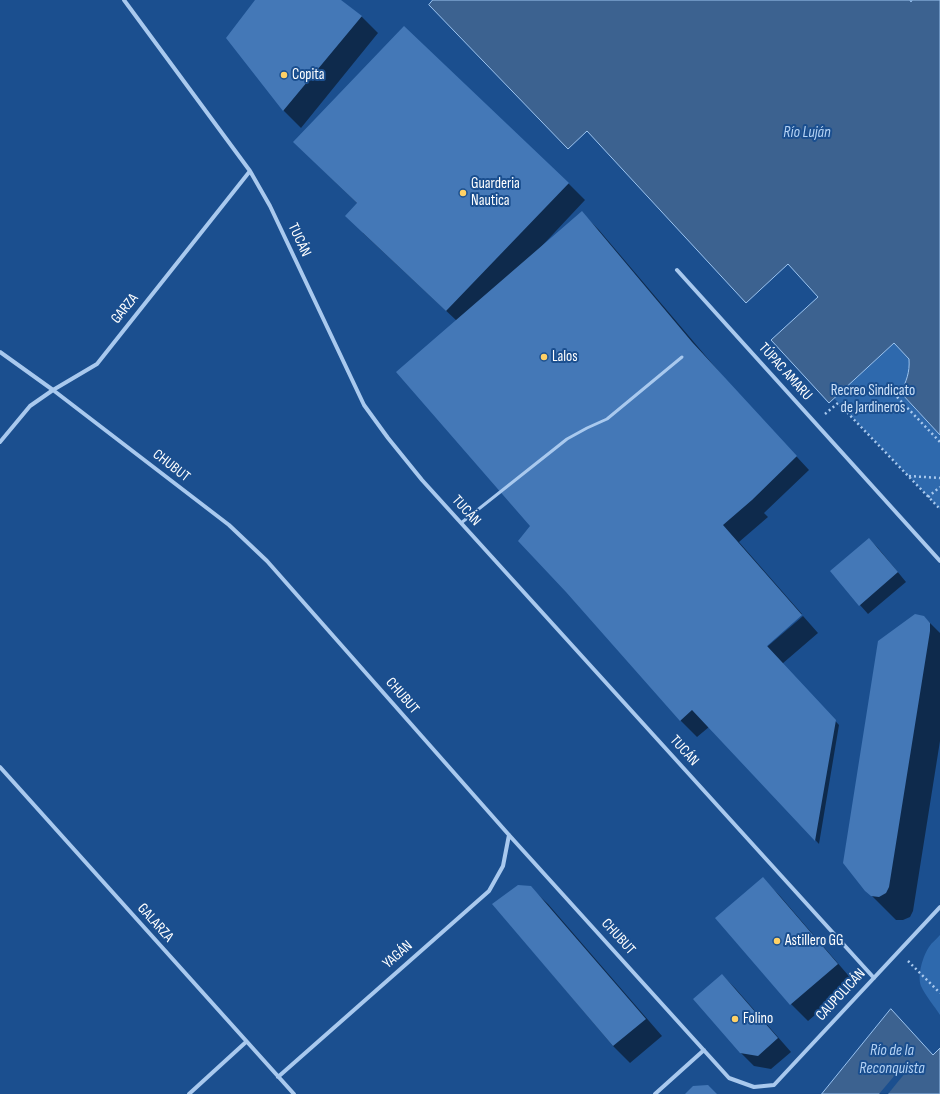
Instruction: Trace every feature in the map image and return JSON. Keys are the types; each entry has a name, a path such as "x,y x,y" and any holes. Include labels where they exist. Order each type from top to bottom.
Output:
{"street":[{"name":"TUCÁN","path":"124,0 250,171 270,206 364,405 388,438 422,480 874,978"},
{"name":"GARZA","path":"0,442 30,406 53,390 97,364 250,171"},
{"name":"TÚPAC AMARU","path":"677,270 940,561"},
{"name":"CHUBUT","path":"0,352 53,390 228,525 267,561 509,835 729,1078 754,1087"},
{"name":"GALARZA","path":"0,767 294,1094"},
{"name":"YAGÁN","path":"278,1077 489,891 503,866 509,835"},
{"name":"CAUPOLICÁN","path":"754,1087 774,1085 940,907"},
{"path":"189,1094 246,1042"},
{"path":"655,1094 704,1050"}],"lane":[{"path":"461,523 567,439 608,419 682,357"}],"path":[{"path":"897,396 940,442"},
{"path":"815,423 838,403 940,510"},
{"path":"909,476 940,478"},
{"path":"928,497 940,487"},
{"path":"899,951 940,993"}],"green space":[{"name":"Recreo Sindicato de Jardineros","path":"894,343 909,359 908,373 901,394 940,435 940,509 834,398"},
{"path":"940,935 940,1015 923,990 920,977 921,966 927,951"}],"water":[{"name":"Río Luján","path":"433,0 910,0 911,2 912,0 940,0 940,435 901,393 908,373 909,359 894,343 829,403 771,340 818,297 788,264 746,303 587,131 568,149 429,5"},
{"name":"Río de la Reconquista","path":"891,1009 933,1055 940,1048 940,1094 822,1094"}],"pier":[{"path":"906,1062 910,1067 888,1094 879,1094"}],"building":[{"name":"Copita","path":"255,0 341,0 362,16 283,111 226,38"},
{"name":"Guarderia Nautica","path":"404,26 569,183 446,311 345,216 357,203 293,142"},
{"path":"582,211 692,342 797,456 752,500 723,525 802,615 767,646 836,720 815,841 692,710 680,721 566,592 518,541 530,526 396,372"},
{"path":"869,538 898,572 859,606 830,571"},
{"path":"915,614 924,616 930,623 930,631 889,887 886,893 879,897 871,896 865,891 843,863 878,641"},
{"name":"Astillero GG","path":"763,877 838,964 790,1005 715,918"},
{"path":"518,885 531,886 646,1019 613,1046 492,904"},
{"name":"Folino","path":"722,974 778,1038 758,1056 740,1053 693,999"},
{"path":"708,1085 717,1094 685,1094 693,1086"}],"place":[{"name":"Copita","path":"284,75"},
{"name":"Guarderia Nautica","path":"463,193"},
{"name":"Lalos","path":"544,357"},
{"name":"Astillero GG","path":"777,941"},
{"name":"Folino","path":"735,1019"}]}
